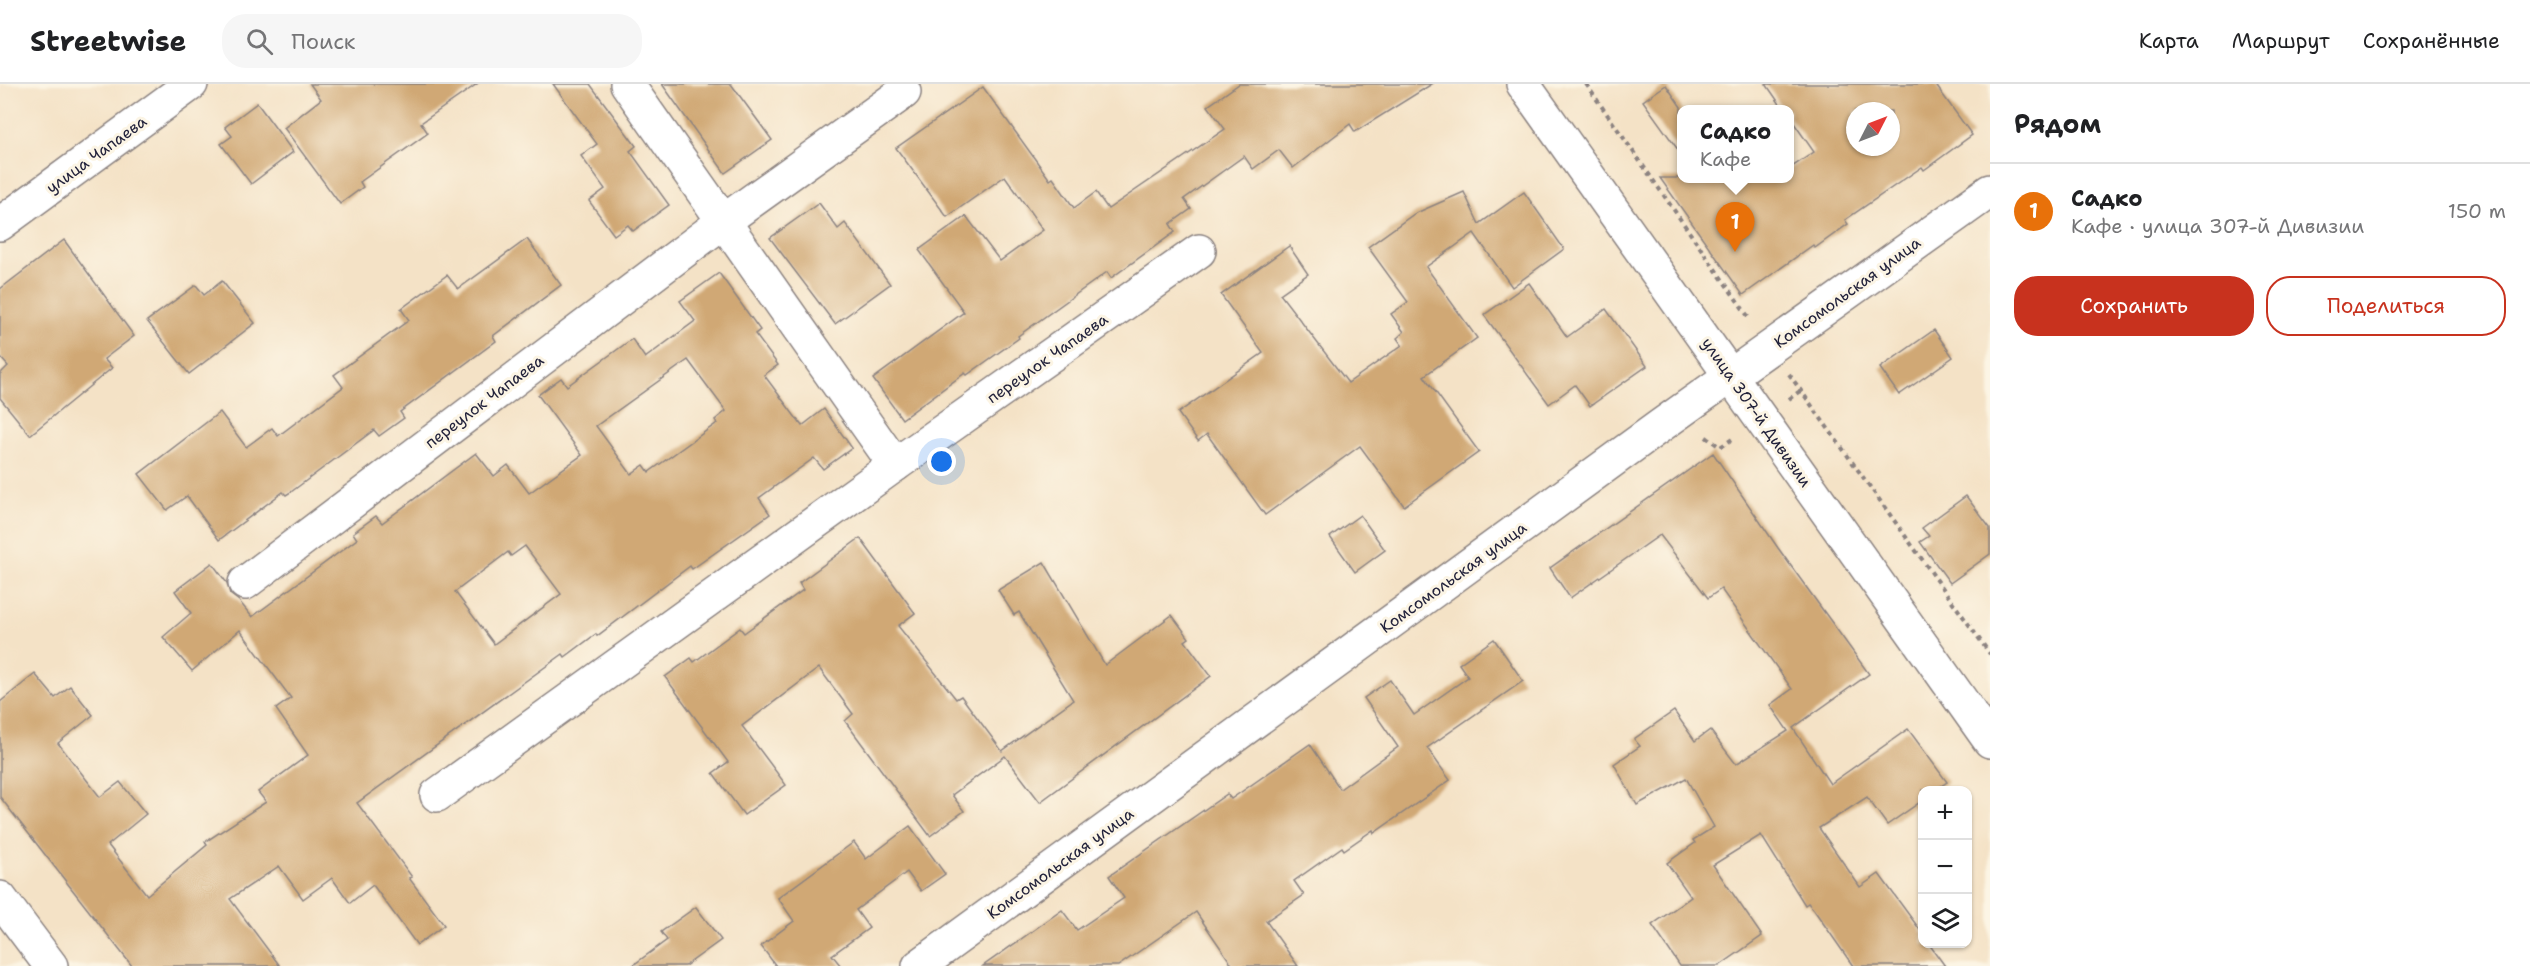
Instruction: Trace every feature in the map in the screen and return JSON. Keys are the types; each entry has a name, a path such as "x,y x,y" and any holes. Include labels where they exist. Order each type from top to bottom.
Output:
{"street":[{"name":"улица Чапаева","path":"0,224 192,84"},
{"path":"627,84 895,465"},
{"name":"улица 307-й Дивизии","path":"1523,84 1990,741"},
{"name":"переулок Чапаева","path":"245,583 724,221 904,92"},
{"name":"Комсомольская улица","path":"919,966 1731,375 1990,191"},
{"name":"переулок Чапаева","path":"437,795 895,465 1199,251"},
{"path":"0,898 51,966"}],"path":[{"path":"1586,84 1746,314"},
{"path":"1800,391 1990,654"}],"building":[{"path":"310,84 477,84 421,123 428,133 360,182 363,187 340,204 284,128 321,99"},
{"path":"553,84 590,84 636,146 630,151 669,205 633,231 628,225 614,235 589,201 605,189 581,156 597,144"},
{"path":"662,84 731,84 772,140 725,173"},
{"path":"1239,84 1432,84 1355,132 1350,124 1293,168 1279,150 1253,169 1244,156 1184,199 1191,209 1170,224 1175,232 1111,278 1107,272 1018,336 1019,338 967,375 965,373 902,419 873,379 964,312 919,250 966,216 1000,261 1043,230 1005,176 947,217 896,148 983,87 1050,180 1053,178 1074,208 1096,192 1108,209 1225,129 1208,106"},
{"path":"1766,84 1935,84 1972,135 1924,170 1922,167 1845,220 1848,224 1815,248 1813,245 1743,295 1660,178 1677,178 1677,183 1794,183 1794,166 1814,152 1794,123 1794,105 1781,105"},
{"path":"1666,85 1680,105 1677,105 1677,148 1643,101"},
{"path":"257,103 293,152 251,184 221,144 232,136 225,127"},
{"path":"1464,192 1479,224 1524,192 1564,249 1512,287 1474,233 1426,267 1477,338 1424,376 1479,452 1404,506 1360,446 1265,515 1207,434 1198,441 1178,413 1263,353 1221,295 1289,246 1308,274 1280,294 1348,383 1402,345 1397,338 1404,332 1391,314 1408,302 1368,247 1414,214"},
{"path":"819,203 838,229 845,223 890,284 835,324 770,238"},
{"path":"527,239 561,285 493,336 496,341 400,412 404,418 379,436 374,430 291,492 286,495 283,492 219,540 187,496 167,510 139,474 220,412 246,447 272,428 278,436 343,387 334,375 409,320 401,309 447,275 458,289"},
{"path":"64,240 134,336 104,359 112,368 30,435 0,398 0,374 8,366 0,357 0,289"},
{"path":"719,273 760,330 755,334 778,365 764,375 802,426 824,409 852,448 823,469 814,458 759,498 770,514 692,569 690,566 597,636 596,634 565,657 563,654 357,803 412,877 409,878 444,925 417,945 373,885 350,903 332,878 303,899 279,866 230,899 280,966 132,966 0,797 0,702 35,674 55,698 70,686 93,715 58,743 100,797 120,782 146,814 108,845 147,895 207,845 205,842 266,802 258,792 308,755 276,709 291,698 240,630 192,671 163,637 191,613 175,591 212,563 227,583 230,594 252,617 357,539 353,533 376,516 382,523 476,453 494,476 508,465 529,493 582,455 538,395 561,378 567,386 632,339 645,358 695,321 680,301","holes":["688,360 726,411 715,420 717,423 649,472 644,465 631,474 596,426","525,546 561,594 494,644 455,592 508,552 511,556"]},
{"path":"222,281 255,323 189,374 147,321 196,285 204,295"},
{"path":"1529,283 1567,337 1606,309 1647,366 1590,406 1575,385 1549,404 1484,315"},
{"path":"1934,330 1953,357 1899,395 1880,368"},
{"path":"1713,453 1869,674 1793,728 1830,784 1908,729 1947,782 1941,786 1918,786 1918,803 1887,825 1867,797 1819,828 1860,887 1879,874 1918,927 1918,948 1932,948 1945,966 1853,966 1814,910 1808,903 1805,905 1761,835 1713,865 1762,936 1719,966 1680,966 1652,925 1691,897 1667,863 1695,843 1693,840 1714,827 1686,778 1637,805 1614,764 1640,746 1634,739 1674,711 1695,741 1710,730 1736,764 1788,731 1770,705 1792,689 1721,589 1708,598 1660,535 1570,598 1550,568"},
{"path":"1966,496 1990,528 1990,554 1950,583 1920,542 1929,536 1922,528"},
{"path":"1360,515 1385,550 1355,572 1330,537"},
{"path":"860,538 915,613 898,626 956,699 961,696 1002,751 1073,700 1019,612 1014,615 998,590 1044,562 1105,665 1172,615 1189,638 1185,641 1211,676 1040,802 1005,756 952,795 964,811 930,836 845,721 853,714 819,668 742,726 786,785 744,815 713,773 728,762 665,677 691,658 694,662 740,628 744,633 803,590 799,583"},
{"path":"1494,639 1523,681 1427,748 1450,780 1374,833 1373,830 1344,850 1342,847 1294,881 1304,895 1266,921 1298,966 1233,966 1196,912 1118,966 983,966 1062,910 1077,930 1124,898 1109,876 1227,794 1231,799 1310,744 1340,789 1398,747 1364,698 1390,680 1414,715 1468,677 1459,664"},
{"path":"910,826 945,874 921,891 907,872 856,910 869,928 832,955 841,966 776,966 761,946 794,921 778,898 854,842 866,859"},
{"path":"696,907 721,940 685,966 632,966 667,940 661,932"}],"place":[{"name":"Садко","path":"1735,252"}]}
